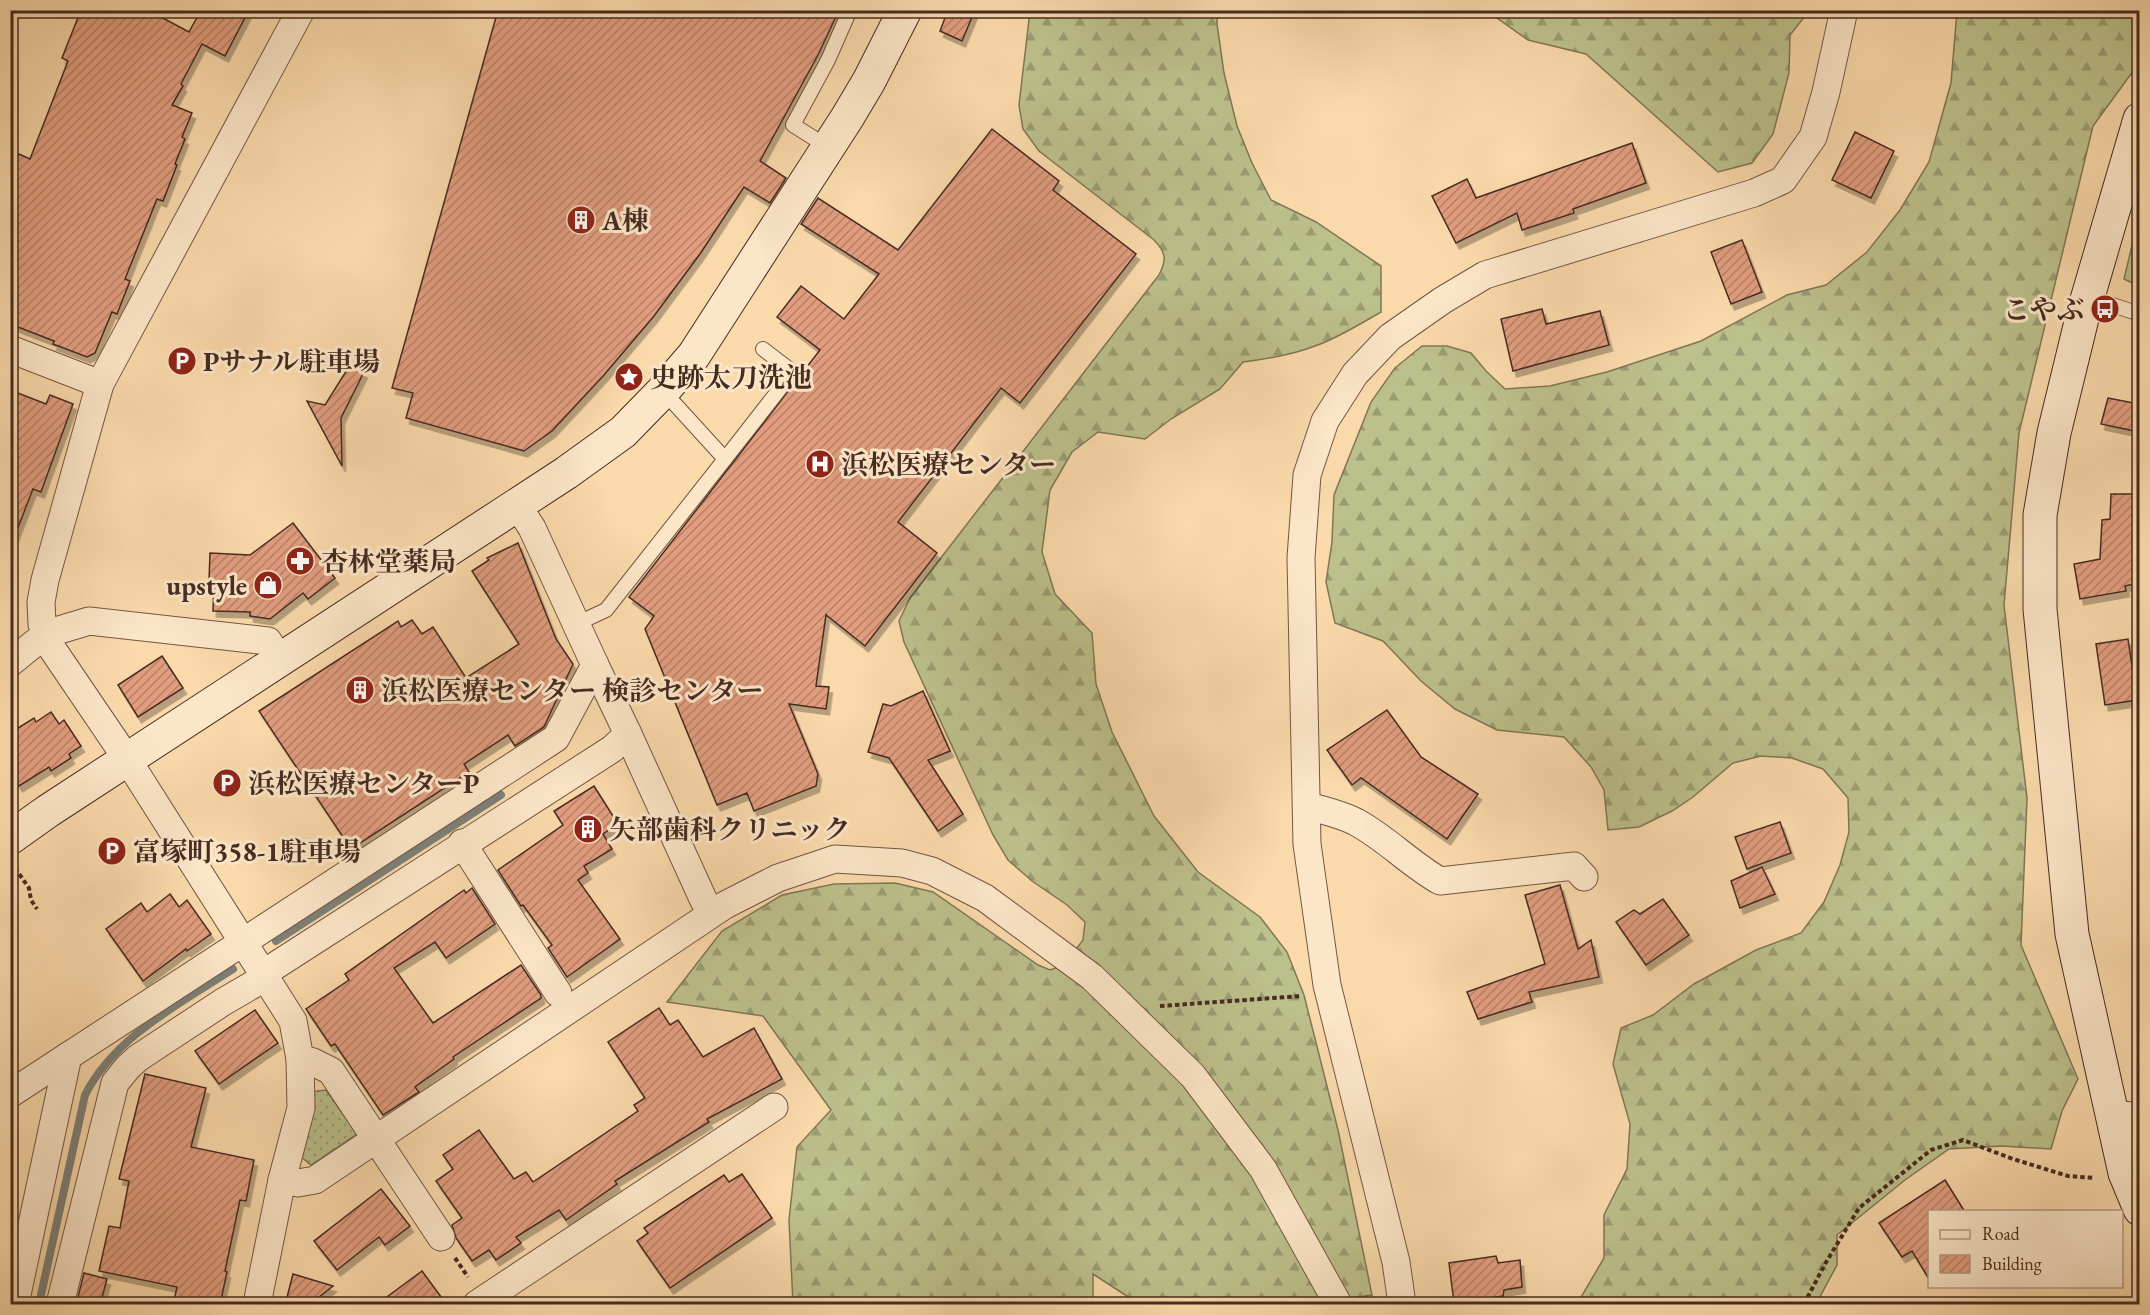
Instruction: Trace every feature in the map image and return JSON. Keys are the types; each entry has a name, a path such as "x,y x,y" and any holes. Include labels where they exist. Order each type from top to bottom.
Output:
{"street":[{"path":"257,1305 282,1180 301,1108 300,1059 293,1021 127,759 60,663 49,644 42,624 41,602 45,580 100,384 301,10"},
{"path":"11,851 48,811 595,454 622,432 663,391 694,355 869,81 905,10"},
{"path":"1402,1305 1396,1262 1329,994 1307,844 1301,558 1307,475 1325,421 1355,374 1390,337 1485,275 1754,193 1783,180 1813,137 1826,92 1844,10"},
{"path":"2134,1195 2129,1116 2099,1061 2072,934 2040,609 2040,514 2054,433 2088,297 2139,119"},
{"path":"10,349 100,384"},
{"path":"517,505 532,528 704,902"},
{"path":"10,663 46,634 89,621 268,641 280,659"},
{"path":"10,1094 556,738 595,665"},
{"path":"60,1305 115,1083 128,1067 138,1058 462,843 612,749 628,734"},
{"path":"1306,806 1331,812 1355,822 1440,881 1574,866 1584,877"},
{"path":"462,843 558,993"},
{"path":"282,1180 298,1183 315,1180 725,905 778,878 836,859 902,863 932,871 986,898 1092,978 1192,1076 1263,1169 1338,1305"},
{"path":"15,1305 68,1056"},
{"path":"300,1059 313,1062 331,1071 441,1237"},
{"path":"480,1302 774,1107"}],"lane":[{"path":"828,147 794,125 828,60 850,10"},
{"path":"2088,297 2139,314"},
{"path":"576,624 606,610 793,372 763,349"},
{"path":"663,391 725,459"}],"path":[{"path":"11,851 37,909"},
{"path":"1198,1003 1329,994"},
{"path":"1804,1305 1825,1264 1859,1208 1932,1150 1963,1140 2013,1159 2134,1195"},
{"path":"441,1237 480,1302"}],"green space":[{"path":"1030,11 1217,11 1224,73 1237,126 1252,163 1271,200 1316,222 1381,266 1381,312 1315,346 1279,356 1243,362 1220,389 1171,419 1145,439 1098,432 1072,452 1050,490 1042,552 1055,594 1092,633 1096,684 1112,732 1154,816 1198,872 1260,917 1287,952 1304,995 1338,1130 1372,1295 1309,1304 1139,1304 1093,1274 1093,1304 793,1304 789,1220 797,1147 831,1110 763,1016 667,1002 722,931 782,895 834,884 895,883 933,892 1038,965 1050,970 1064,965 1083,940 1085,922 1067,905 1032,881 1008,860 993,835 904,642 899,621 910,598 1159,275 1163,265 1163,252 1154,240 1039,151 1023,129 1019,105"},
{"path":"1487,11 1809,11 1790,35 1789,73 1773,134 1752,163 1718,172 1586,54 1528,40"},
{"path":"1957,11 2139,11 2139,63 2093,126 2019,433 2004,605 2027,798 2021,945 2078,1079 2062,1111 2051,1149 2002,1146 1949,1149 1905,1180 1837,1235 1837,1265 1816,1304 1577,1304 1604,1258 1604,1215 1627,1169 1630,1124 1613,1064 1621,1028 1653,1015 1694,984 1756,950 1801,933 1824,902 1840,865 1849,832 1848,798 1823,769 1792,758 1761,756 1733,763 1693,797 1672,811 1639,827 1608,830 1604,790 1591,767 1564,737 1497,730 1455,709 1421,681 1383,641 1335,623 1326,582 1332,542 1334,495 1371,402 1395,368 1422,346 1447,346 1471,353 1505,389 1550,386 1607,372 1701,341 1787,295 1826,285 1867,252 1900,210 1929,162 1951,83"},
{"path":"2139,216 2140,285 2139,286 2124,279"},
{"path":"326,1090 357,1134 311,1165 300,1156 311,1092"}],"building":[{"path":"81,10 148,10 189,32 201,10 249,10 225,56 202,44 181,84 183,86 172,105 192,113 182,137 185,139 175,164 177,165 163,201 157,199 125,279 130,281 117,314 112,312 95,353 87,357 10,324 10,176 19,154 30,159 68,61 62,58"},
{"name":"A棟","path":"498,10 839,10 818,55 760,161 786,178 770,203 744,187 700,254 654,316 552,431 524,451 406,418 413,393 392,388"},
{"path":"948,10 975,10 962,41 940,31"},
{"path":"992,129 1059,181 1053,190 1136,254 1020,403 1001,388 898,522 937,553 865,646 826,615 816,686 829,687 826,709 789,704 818,774 816,786 754,811 747,793 717,805 645,629 654,616 629,597 820,350 777,317 801,286 844,319 879,274 801,224 818,198 898,250"},
{"path":"1855,132 1894,151 1871,198 1832,180"},
{"path":"1632,143 1646,183 1573,209 1574,213 1522,230 1517,213 1456,243 1432,196 1467,179 1476,198"},
{"path":"1742,240 1762,292 1731,304 1711,252"},
{"path":"1542,309 1546,324 1600,311 1609,345 1513,371 1501,319"},
{"path":"350,365 364,372 341,418 342,466 307,401 325,405"},
{"path":"10,390 46,404 50,395 73,404 41,492 33,489 12,543"},
{"path":"2108,398 2139,404 2139,432 2101,424"},
{"path":"2111,494 2139,494 2139,583 2125,586 2126,591 2080,599 2074,564 2100,559 2102,520 2110,519"},
{"path":"293,523 335,578 308,599 303,593 270,619 250,616 250,612 213,611 214,581 209,581 210,553 250,555"},
{"path":"518,543 556,639 573,664 544,727 515,746 508,735 464,764 469,772 351,849 259,711 398,621 401,627 412,620 422,634 433,627 466,678 519,644 472,571 489,560 487,558"},
{"path":"2128,639 2137,700 2105,705 2096,644"},
{"path":"162,656 183,688 138,717 118,685"},
{"path":"923,691 950,751 928,760 963,814 938,831 889,758 868,752 883,704 891,706"},
{"path":"1387,710 1421,757 1478,794 1447,839 1361,778 1352,785 1327,750"},
{"path":"51,712 59,724 64,720 81,746 69,754 71,758 51,771 49,767 19,786 10,773 10,733 34,718 36,722"},
{"path":"594,786 618,824 603,834 612,849 584,866 588,873 578,880 620,939 567,977 548,948 552,945 523,905 521,906 498,870 563,825 554,811"},
{"path":"1780,822 1791,853 1747,869 1735,837"},
{"path":"1762,867 1775,894 1740,908 1731,881"},
{"path":"1560,885 1578,949 1591,940 1599,977 1529,992 1532,1002 1478,1019 1467,992 1545,964 1525,895"},
{"path":"472,888 495,924 446,958 435,942 394,968 433,1023 521,965 541,998 453,1057 454,1059 415,1087 419,1092 383,1115 335,1044 331,1046 306,1009 349,980 345,974 464,890 466,893"},
{"path":"170,894 179,907 187,900 211,934 187,951 186,949 143,981 106,929 141,903 147,912"},
{"path":"1663,899 1689,935 1646,965 1616,922 1634,910 1640,914"},
{"path":"659,1008 670,1025 678,1020 703,1057 754,1028 782,1079 707,1119 709,1122 615,1181 617,1184 566,1220 559,1210 516,1237 521,1243 496,1260 489,1250 472,1261 456,1238 452,1225 462,1218 436,1181 453,1169 443,1155 479,1130 514,1179 526,1172 533,1182 638,1111 634,1105 645,1098 608,1042"},
{"path":"255,1010 278,1043 219,1084 195,1051"},
{"path":"145,1074 206,1088 191,1147 254,1160 246,1201 240,1200 220,1305 173,1305 177,1287 99,1271 109,1226 120,1228 129,1181 119,1179"},
{"path":"742,1174 772,1218 670,1288 637,1241 648,1233 644,1228 724,1175 729,1182"},
{"path":"1945,1180 1964,1210 1928,1210 1928,1277 1912,1251 1902,1257 1879,1223"},
{"path":"381,1189 410,1226 385,1245 379,1237 337,1270 314,1241"},
{"path":"1496,1256 1498,1263 1520,1260 1522,1287 1504,1290 1503,1296 1454,1303 1449,1263"},
{"path":"422,1271 447,1305 376,1305"},
{"path":"84,1273 107,1279 100,1305 76,1305"},
{"path":"293,1274 333,1286 309,1305 285,1305"}],"waterway":[{"path":"276,941 501,795"},
{"path":"39,1304 85,1095 113,1055 131,1038 233,969"}],"place":[{"name":"A棟","path":"581,220"},
{"name":"こやぶ","path":"2105,309"},
{"name":"Pサナル駐車場","path":"182,361"},
{"name":"史跡太刀洗池","path":"629,377"},
{"name":"浜松医療センター","path":"820,464"},
{"name":"杏林堂薬局","path":"300,561"},
{"name":"upstyle","path":"268,585"},
{"name":"浜松医療センター 検診センター","path":"360,690"},
{"name":"浜松医療センターP","path":"227,783"},
{"name":"矢部歯科クリニック","path":"588,829"},
{"name":"富塚町358-1駐車場","path":"112,851"}]}
